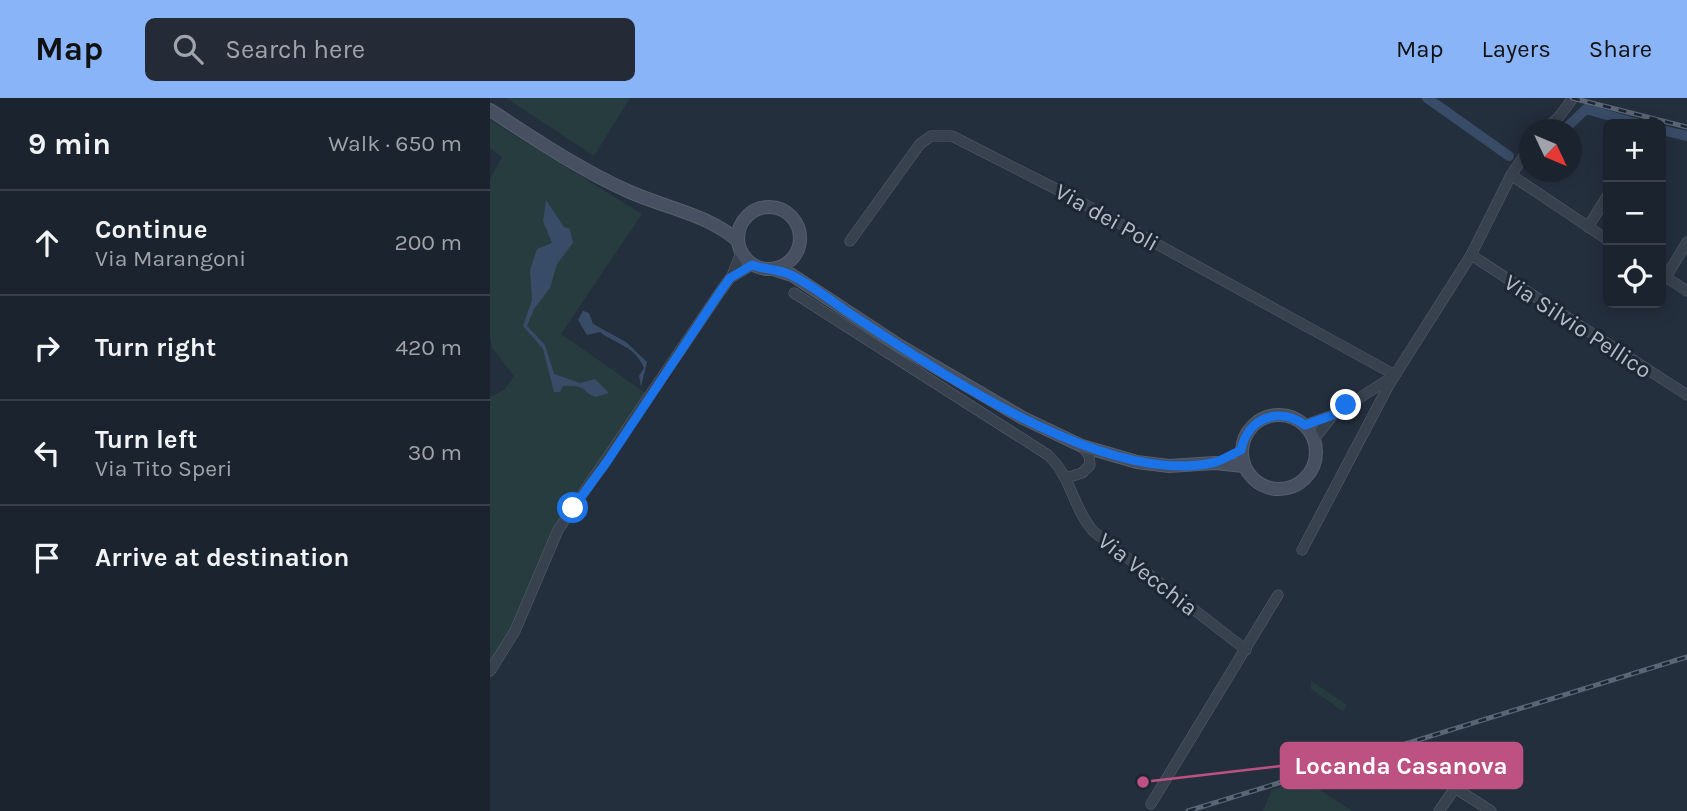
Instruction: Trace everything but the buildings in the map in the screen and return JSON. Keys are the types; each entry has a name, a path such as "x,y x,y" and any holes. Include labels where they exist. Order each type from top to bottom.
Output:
{"main road":[{"path":"490,110 585,170 631,193 709,221 739,247 752,265 774,269 801,280 900,346 1023,418 1082,446 1114,456 1169,466 1215,463 1244,466"},
{"path":"709,221 733,220 761,207 786,212 793,217 800,233 797,251 801,280"},
{"path":"739,247 746,216"},
{"path":"774,269 788,262 797,251"},
{"path":"1287,415 1305,425 1314,439 1317,451 1313,467 1306,478 1292,487 1282,490 1263,486 1244,466 1241,450 1249,430 1266,417 1287,415"},
{"path":"1215,463 1241,450"}],"street":[{"path":"1557,119 1573,98"},
{"name":"Via dei Poli","path":"850,241 920,144 931,136 952,136 1066,194 1395,375"},
{"path":"1301,550 1395,375 1471,255 1519,162"},
{"path":"1511,174 1603,237"},
{"path":"1588,227 1603,203"},
{"path":"1666,271 1687,242"},
{"path":"490,671 515,631 558,530 730,278 739,247"},
{"name":"Via Silvio Pellico","path":"1471,255 1687,395"},
{"path":"730,278 752,265"},
{"path":"1666,277 1687,291"},
{"name":"Via Vecchia","path":"794,293 1048,454 1066,478 1081,513 1093,531 1247,650"},
{"path":"1305,425 1333,415 1395,375"},
{"path":"1314,439 1333,415"},
{"path":"1082,446 1089,455 1090,465"},
{"path":"1066,478 1082,473 1090,465 1114,456"},
{"path":"1151,804 1278,595"},
{"path":"1439,811 1455,788 1491,811"}],"green space":[{"path":"506,98 630,98 594,156"},
{"path":"490,120 642,214 561,334 647,394 544,561 490,671 490,397 504,390 514,376 492,348 490,337 490,179 502,157 490,148"},
{"path":"1311,681 1347,705 1343,711 1311,689"},
{"path":"1313,778 1314,786 1352,811 1263,811 1272,790"}],"water":[{"path":"546,200 564,227 570,229 573,243 557,264 550,288 534,309 527,326 545,345 554,374 580,383 595,379 609,393 596,397 577,386 563,386 560,392 554,392 543,349 523,326 532,300 530,270 537,249 552,243 543,221"},
{"path":"583,311 589,313 593,324 626,342 647,362 641,387 639,376 644,368 636,355 600,332 587,335 578,320"}],"waterway":[{"path":"1427,98 1509,156"},
{"path":"1576,119 1586,109 1621,119"},
{"path":"1666,131 1687,136"}],"railway":[{"path":"1572,98 1687,127"},
{"path":"1188,811 1687,657"}],"place":[{"name":"Locanda Casanova","path":"1143,782"}],"route":[{"path":"573,508 730,278 752,265 792,275 900,346 1023,418 1082,446 1138,462 1169,466 1215,463 1241,450 1249,430 1256,422 1266,417 1287,415 1305,425 1333,415 1346,405"}]}
